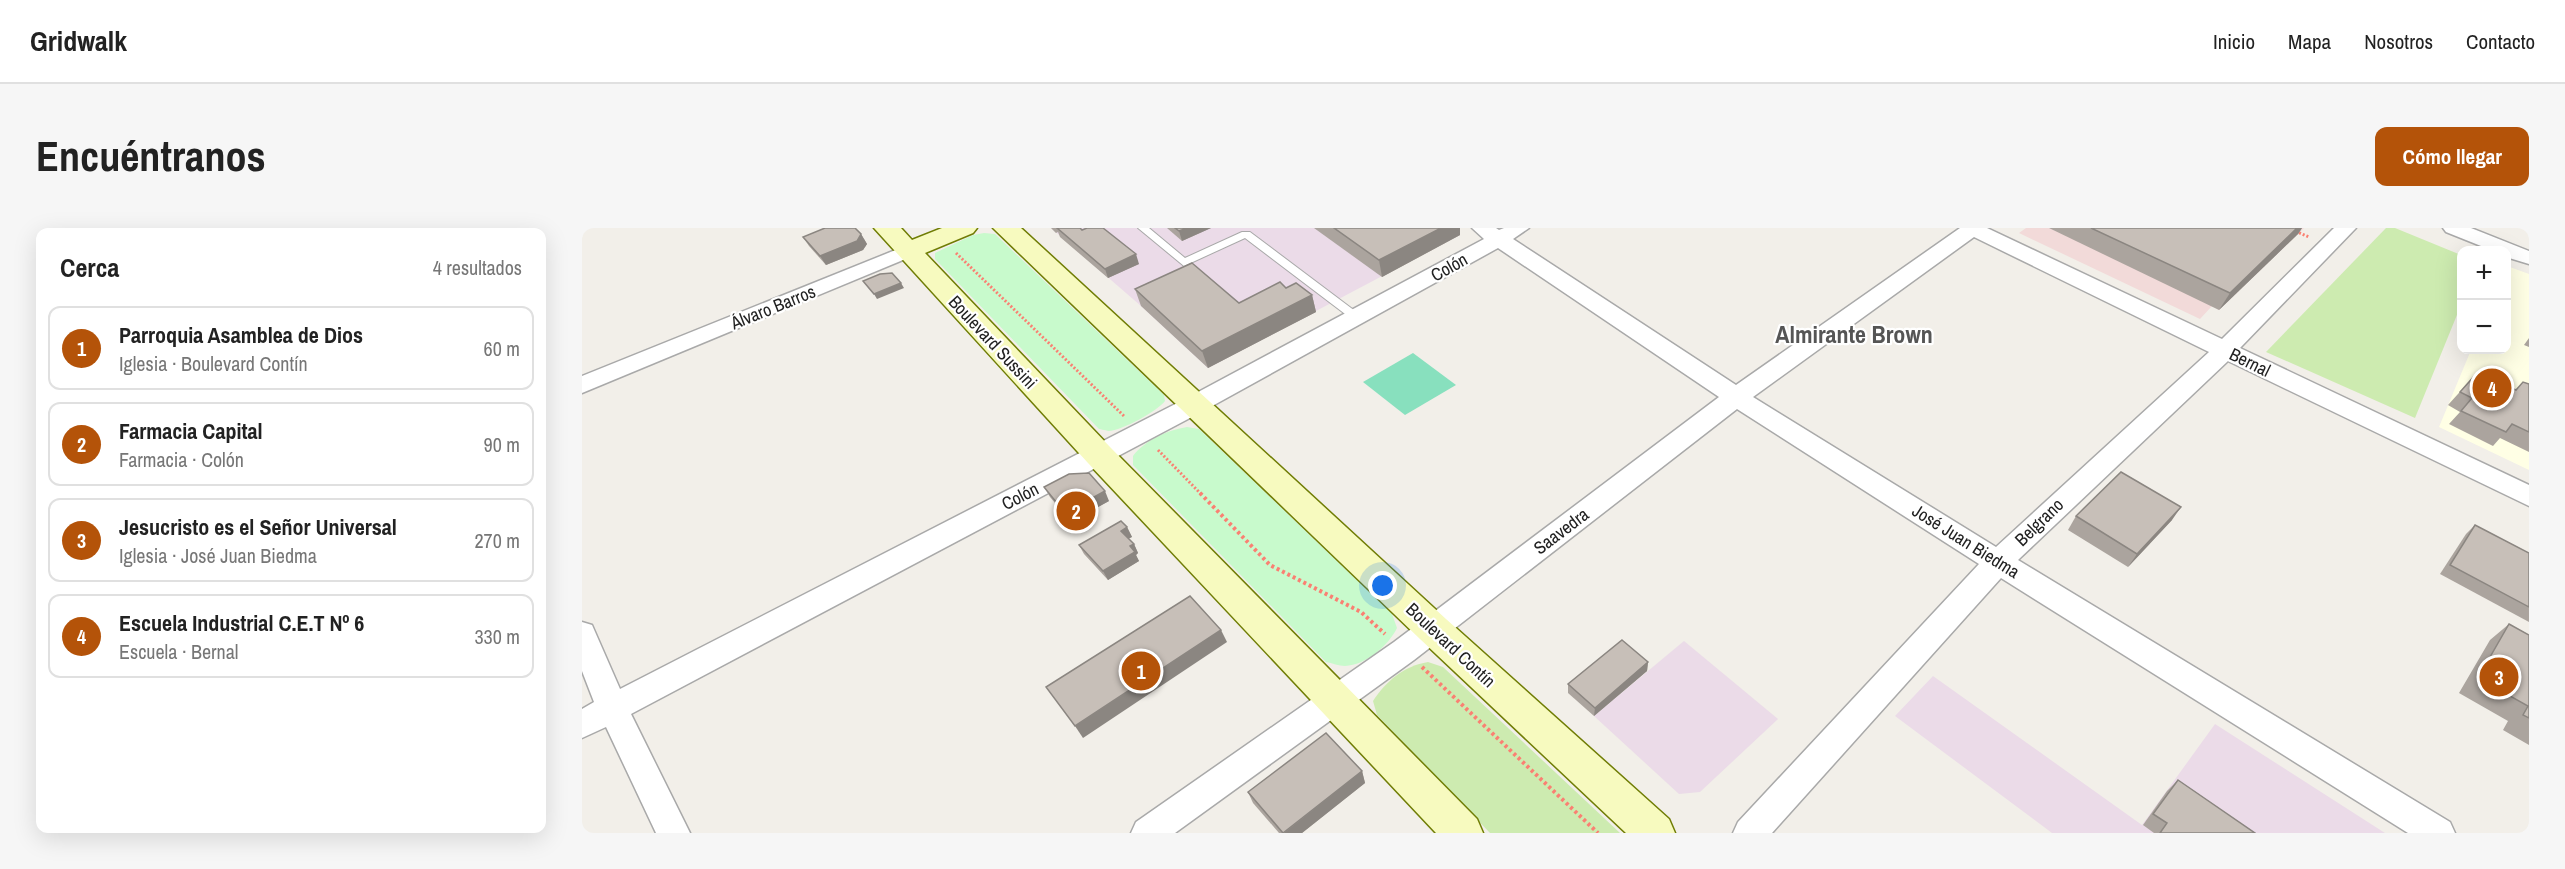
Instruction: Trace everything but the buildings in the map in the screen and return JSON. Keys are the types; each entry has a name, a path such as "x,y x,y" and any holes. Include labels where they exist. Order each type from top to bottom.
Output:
{"main road":[{"name":"Boulevard Sussini","path":"887,228 1099,455"},
{"name":"Álvaro Barros","path":"908,251 964,228"},
{"path":"1006,228 1196,404"},
{"name":"Boulevard Contín","path":"1196,404 1433,629 1655,833"},
{"path":"1099,455 1463,833"}],"street":[{"name":"Bernal","path":"1972,228 2529,496"},
{"name":"Saavedra","path":"1148,833 1404,651 1737,397 1972,228"},
{"name":"Belgrano","path":"1750,833 1998,562 2225,350 2346,228"},
{"path":"2453,228 2529,258"},
{"name":"Colón","path":"582,724 1142,433 1357,317 1500,232"},
{"name":"José Juan Biedma","path":"1500,232 1737,397 1998,562 2439,833"},
{"name":"Álvaro Barros","path":"582,385 908,251"},
{"path":"582,634 612,708 673,833"}],"lane":[{"path":"1143,228 1184,263 1246,234 1357,317"}],"path":[{"path":"939,238 1142,433 1270,565 1361,612 1598,833"}],"shaded area":[{"path":"1051,228 1449,228 1460,235 1208,368"},
{"path":"2026,228 2304,228 2219,310 2212,306 2200,319 2019,233"},
{"path":"2511,267 2529,274 2529,470 2439,427 2469,354 2511,354"},
{"path":"1684,641 1778,719 1700,792 1679,794 1594,716"},
{"path":"1933,676 2142,825 2215,724 2385,833 2052,833 1895,716"}],"green space":[{"path":"2386,228 2395,228 2457,253 2457,315 2415,418 2266,352"},
{"path":"995,234 1164,395 1165,401 1148,414 1122,428 1109,431 1099,429 935,259 935,253 973,235"},
{"path":"1413,353 1456,385 1405,415 1363,382"},
{"path":"1187,427 1199,429 1392,614 1397,628 1382,648 1353,665 1343,666 1326,662 1133,465 1133,456 1144,445 1165,433"},
{"path":"1428,662 1443,667 1620,833 1490,833 1377,715 1373,701 1384,687 1403,671"}],"place":[{"name":"Escuela Industrial C.E.T Nº 6","path":"2492,388"},
{"name":"Farmacia Capital","path":"1076,511"},
{"name":"Parroquia Asamblea de Dios","path":"1141,671"},
{"name":"Jesucristo es el Señor Universal","path":"2499,677"}],"district":[{"name":"Almirante Brown","path":"1854,334"}]}
